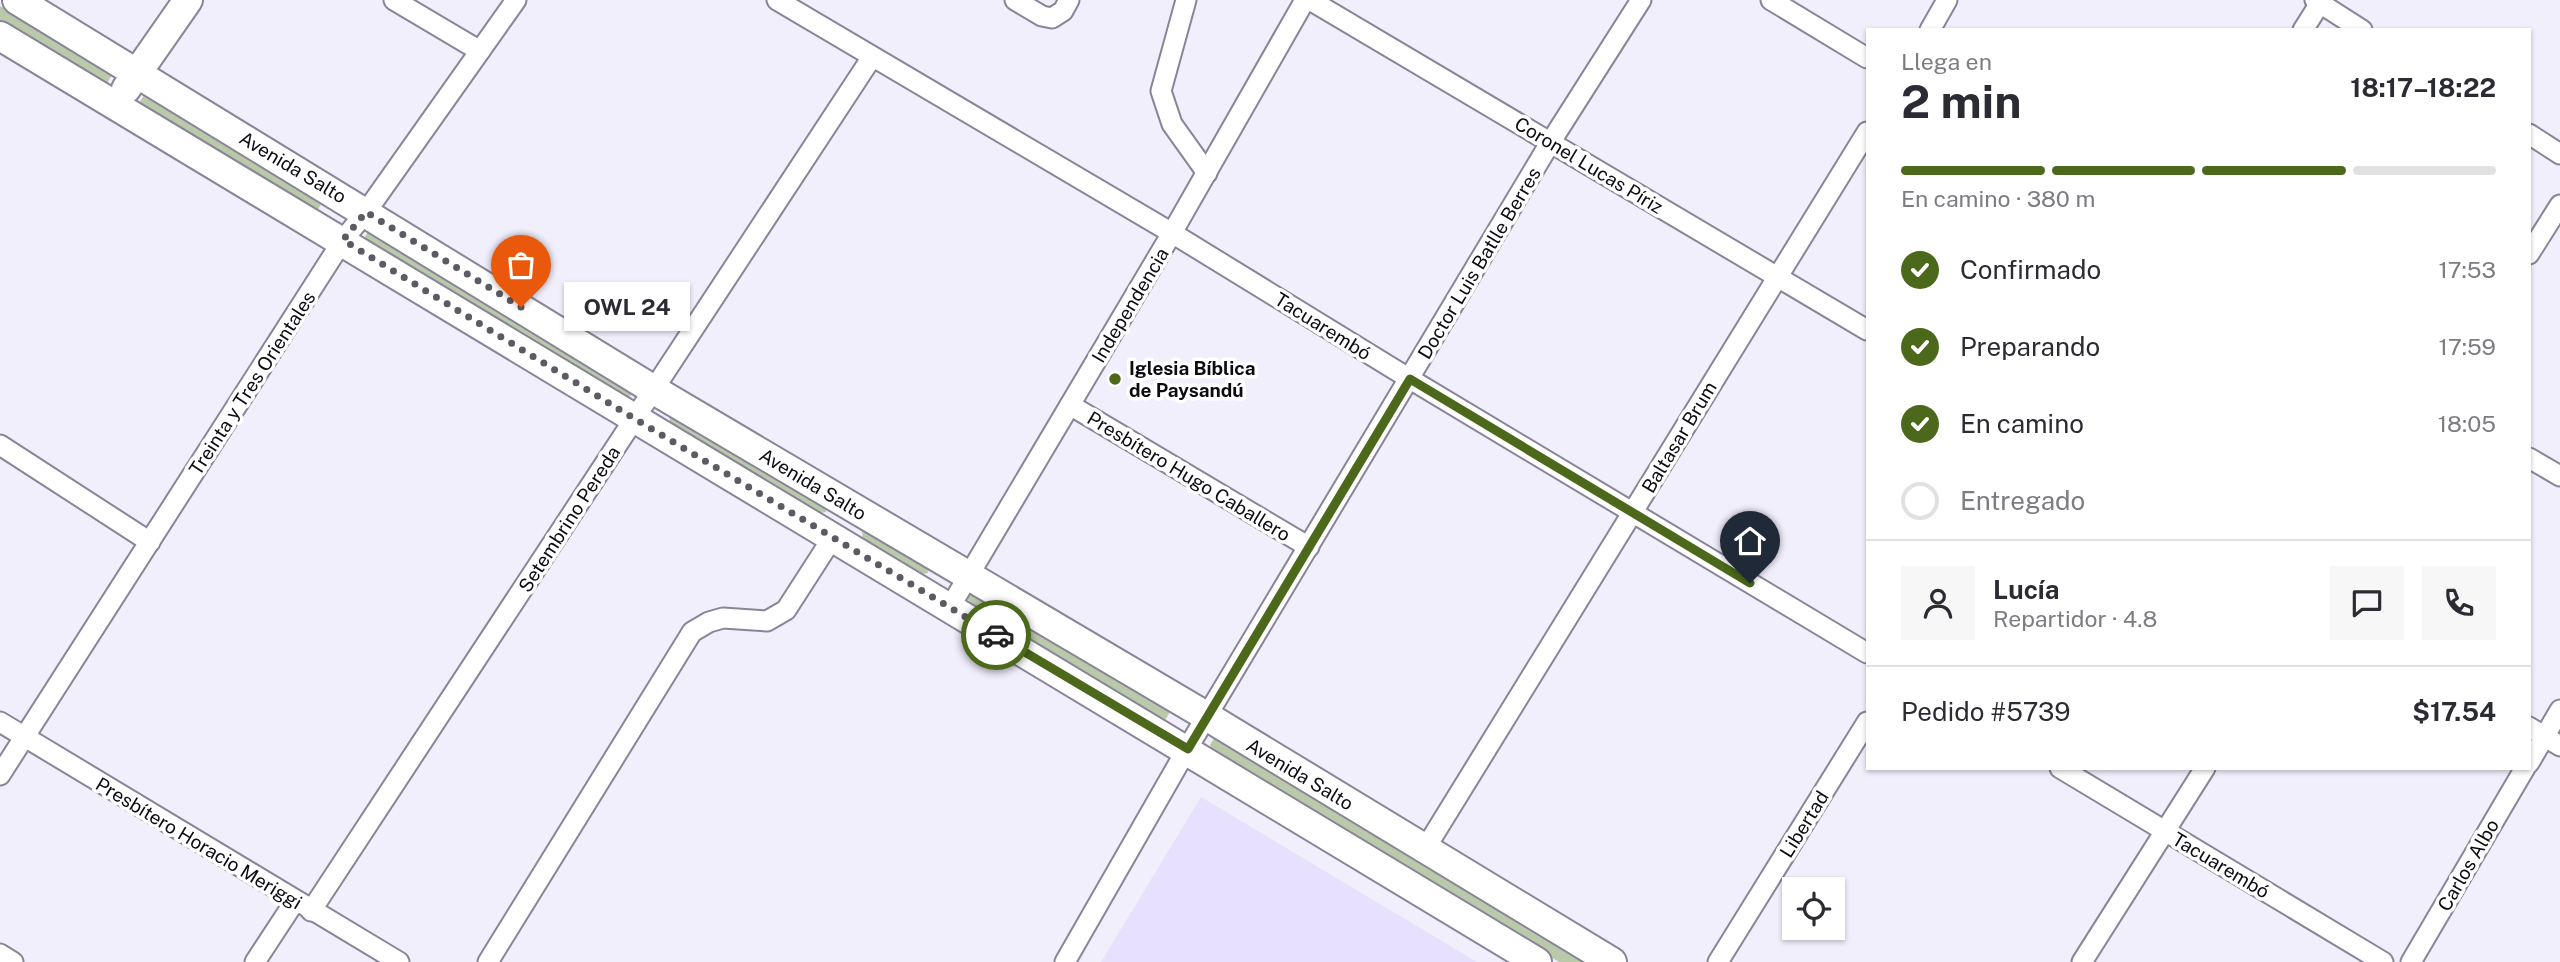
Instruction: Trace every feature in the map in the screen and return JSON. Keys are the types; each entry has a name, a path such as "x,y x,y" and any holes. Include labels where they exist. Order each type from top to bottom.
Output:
{"street":[{"name":"Avenida Salto","path":"17,0 654,390 1208,718 1612,962"},
{"path":"116,106 188,0"},
{"path":"394,0 480,51"},
{"name":"Treinta y Tres Orientales","path":"0,775 343,240 366,212 516,0"},
{"name":"Tacuarembó","path":"777,0 1172,233 1866,652"},
{"path":"1015,0 1042,16 1052,18 1063,11 1069,0"},
{"path":"1186,0 1161,91 1172,124 1207,173"},
{"name":"Independencia","path":"950,607 1308,0"},
{"name":"Coronel Lucas Píriz","path":"1308,0 1866,329"},
{"name":"Doctor Luis Batlle Berres","path":"1065,962 1188,749 1550,143 1641,0"},
{"path":"1771,0 1866,57"},
{"path":"1931,28 1947,0"},
{"path":"2304,28 2319,1 2359,28"},
{"name":"Avenida Salto","path":"0,36 1188,749 1537,962"},
{"name":"Setembrino Pereda","path":"255,962 303,906 635,419 872,57"},
{"name":"Baltasar Brum","path":"1425,849 1866,134"},
{"path":"2531,135 2560,154"},
{"path":"2531,251 2560,205"},
{"name":"Presbítero Hugo Caballero","path":"1070,405 1309,547"},
{"path":"0,445 150,542"},
{"path":"2531,459 2560,476"},
{"path":"488,962 692,632 709,622 723,618 767,621 786,610 859,511"},
{"path":"2531,759 2560,710"},
{"name":"Presbítero Horacio Meriggi","path":"0,722 399,962"},
{"name":"Libertad","path":"1718,962 1866,724"},
{"name":"Tacuarembó","path":"2063,770 2383,962"},
{"path":"2081,962 2204,770"},
{"name":"Carlos Albo","path":"2411,962 2524,770"},
{"path":"0,954 13,962"}],"shaded area":[{"path":"1201,797 1477,962 1101,962"}],"green space":[{"path":"0,6 113,73 105,87 0,25"},
{"path":"146,92 324,199 316,213 138,105"},
{"path":"369,230 635,388 627,402 361,244"},
{"path":"673,414 826,504 826,512 821,513 671,424 669,416"},
{"path":"865,530 927,565 928,573 922,574 920,578 861,543 862,531"},
{"path":"972,593 1167,704 1170,712 1165,720 1157,720 969,607 971,603 968,595"},
{"path":"1222,737 1597,962 1559,962 1212,753 1210,745 1214,738"}],"way so far":[{"path":"521,307 366,212 343,240 996,635"}],"place":[{"name":"OWL 24","path":"521,307"},
{"name":"Iglesia Bíblica de Paysandú","path":"1115,379"}],"route":[{"path":"996,635 1188,749 1410,379 1750,583"}]}
